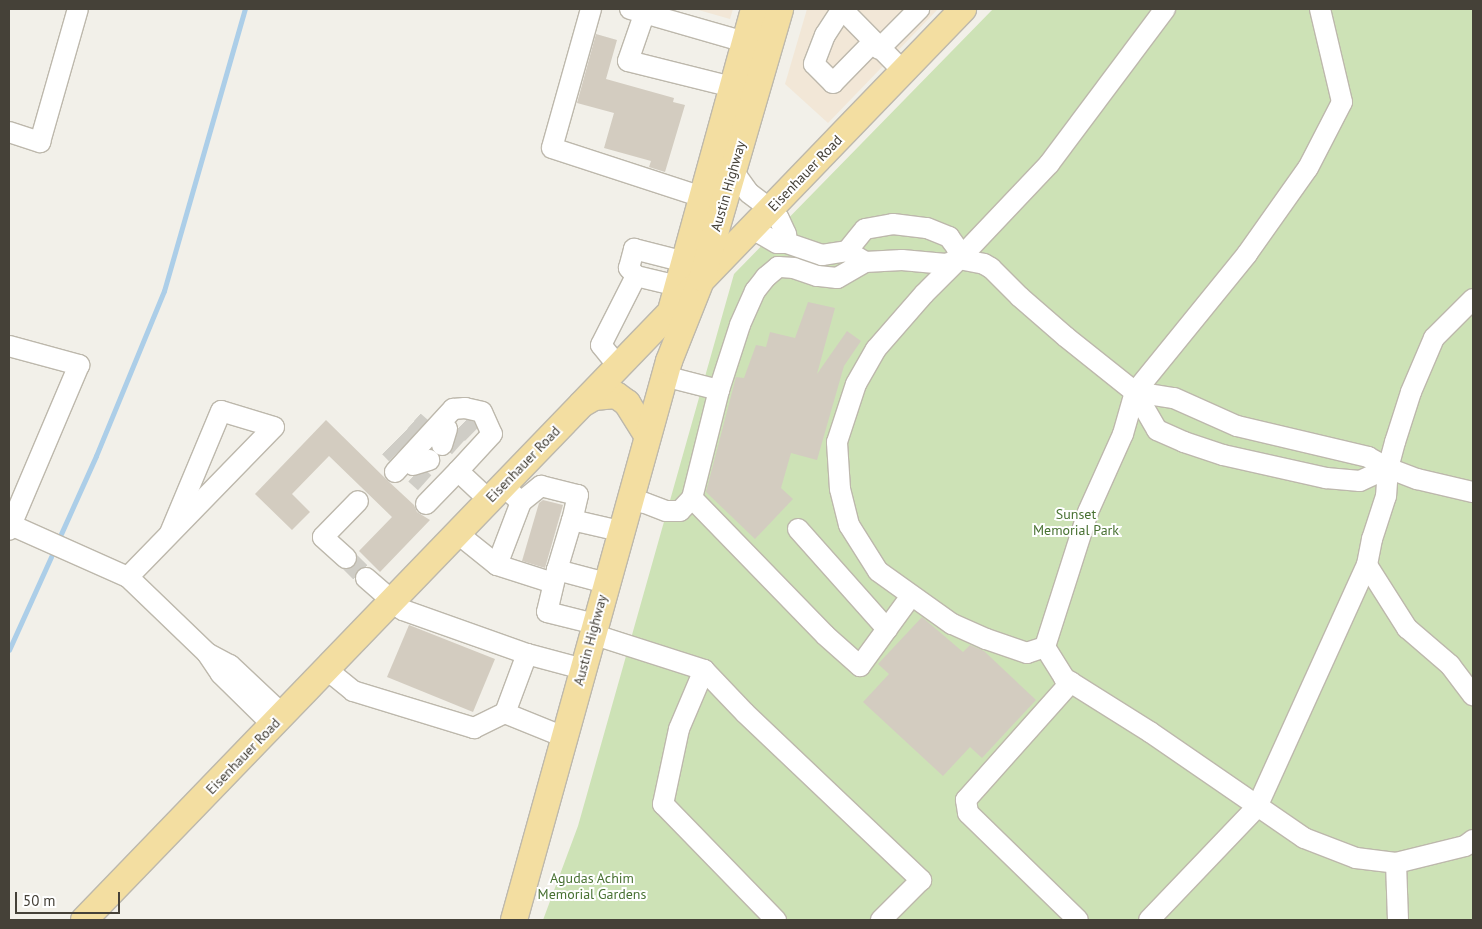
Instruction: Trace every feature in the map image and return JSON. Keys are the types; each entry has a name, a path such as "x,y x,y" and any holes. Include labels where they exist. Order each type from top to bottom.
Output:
{"main road":[{"name":"Austin Highway","path":"514,920 620,531 667,369 692,273 702,197 754,9"},
{"name":"Austin Highway","path":"667,369 671,311 692,273 733,171 780,9"},
{"name":"Eisenhauer Road","path":"692,273 751,228 963,9"},
{"name":"Eisenhauer Road","path":"84,920 457,533 504,496 581,404 671,311"},
{"path":"581,404 594,397 616,395 627,403 648,436"}],"street":[{"path":"9,132 40,142 78,9"},
{"path":"591,9 552,148 702,197"},
{"path":"903,71 876,45 842,9 825,35 814,64 833,83 876,45 919,9"},
{"path":"1045,647 1027,653 986,639 952,624 878,571 849,524 840,489 836,442 856,384 876,349 1049,164 1165,9"},
{"path":"1320,9 1342,102 1308,168 1247,254 1135,392 1123,434 1088,512 1045,647 1064,678 1150,732 1304,838 1356,858 1396,863 1465,846 1473,840"},
{"path":"732,87 628,61 640,10 745,42"},
{"path":"733,171 749,193 770,209 783,226 787,243"},
{"path":"847,251 865,229 893,224 927,228 949,237 957,248 959,259"},
{"path":"751,228 777,243 787,243 822,255 847,251 865,262"},
{"path":"636,276 629,268 634,249 692,273"},
{"path":"629,500 645,503 666,511 680,511 692,498 719,390 740,325 755,292 766,277 778,268 794,268 817,276 837,278 865,262 902,260 946,264 959,259 984,264 991,268 1027,303 1135,392 1157,430 1184,442 1223,455 1326,478 1360,481 1388,468"},
{"path":"636,276 692,273"},
{"path":"618,366 601,345 636,276"},
{"path":"1149,920 1257,807 1367,566 1372,539 1386,496 1388,468 1412,392 1434,338 1473,299"},
{"path":"9,346 79,365 10,528 128,577 206,653 230,665 278,720"},
{"path":"667,369 719,390"},
{"path":"1135,392 1174,398 1238,426 1368,457 1388,468 1417,479 1473,492"},
{"path":"128,577 274,427 221,411 170,533"},
{"path":"434,457 504,496 541,486 578,495 547,612 704,670 745,713 921,880 881,920"},
{"path":"497,565 504,496"},
{"path":"692,498 825,636 860,666 911,596"},
{"path":"346,558 323,537 358,501"},
{"path":"572,520 620,531"},
{"path":"798,529 887,630"},
{"path":"457,533 497,565 606,583"},
{"path":"1367,566 1407,628 1450,664 1473,695"},
{"path":"366,578 403,610 527,654 582,669"},
{"path":"326,669 353,691 474,728 505,713 527,654"},
{"path":"704,670 679,729 663,804 776,920"},
{"path":"1071,682 966,800 968,813 1078,920"},
{"path":"505,713 564,737"},
{"path":"1396,863 1398,920"}],"shaded area":[{"path":"695,9 733,9 730,19"},
{"path":"807,9 938,9 828,123 785,84"}],"green space":[{"name":"Sunset Memorial Park","path":"993,9 1473,9 1473,920 543,920 578,826 734,274"}],"building":[{"path":"596,34 617,40 606,79 674,98 673,102 685,105 665,172 649,167 651,161 604,148 614,113 577,103"},
{"path":"808,302 835,308 817,374 847,331 861,341 844,366 817,460 791,453 781,488 793,499 755,539 706,492 736,377 744,378 756,345 766,347 770,332 795,338"},
{"path":"326,420 414,505 417,512 430,520 380,572 359,551 392,517 329,456 292,494 310,512 292,530 255,494"},
{"path":"543,500 563,505 545,568 522,561 539,503"},
{"path":"922,617 963,652 970,645 984,651 1036,700 982,758 970,747 943,776 863,702 889,674 878,664"},
{"path":"409,625 495,659 473,712 387,677"}],"waterway":[{"path":"61,534 96,456 164,291 245,9"},
{"path":"9,650 51,557"}],"tunnel":[{"path":"414,421 422,428"},
{"path":"462,424 472,434"},
{"path":"402,434 409,441"},
{"path":"449,438 459,447"},
{"path":"389,447 396,454"},
{"path":"415,474 425,483"},
{"path":"346,558 366,578"}],"park label":[{"name":"Agudas Achim Memorial Gardens","path":"592,886"}]}
